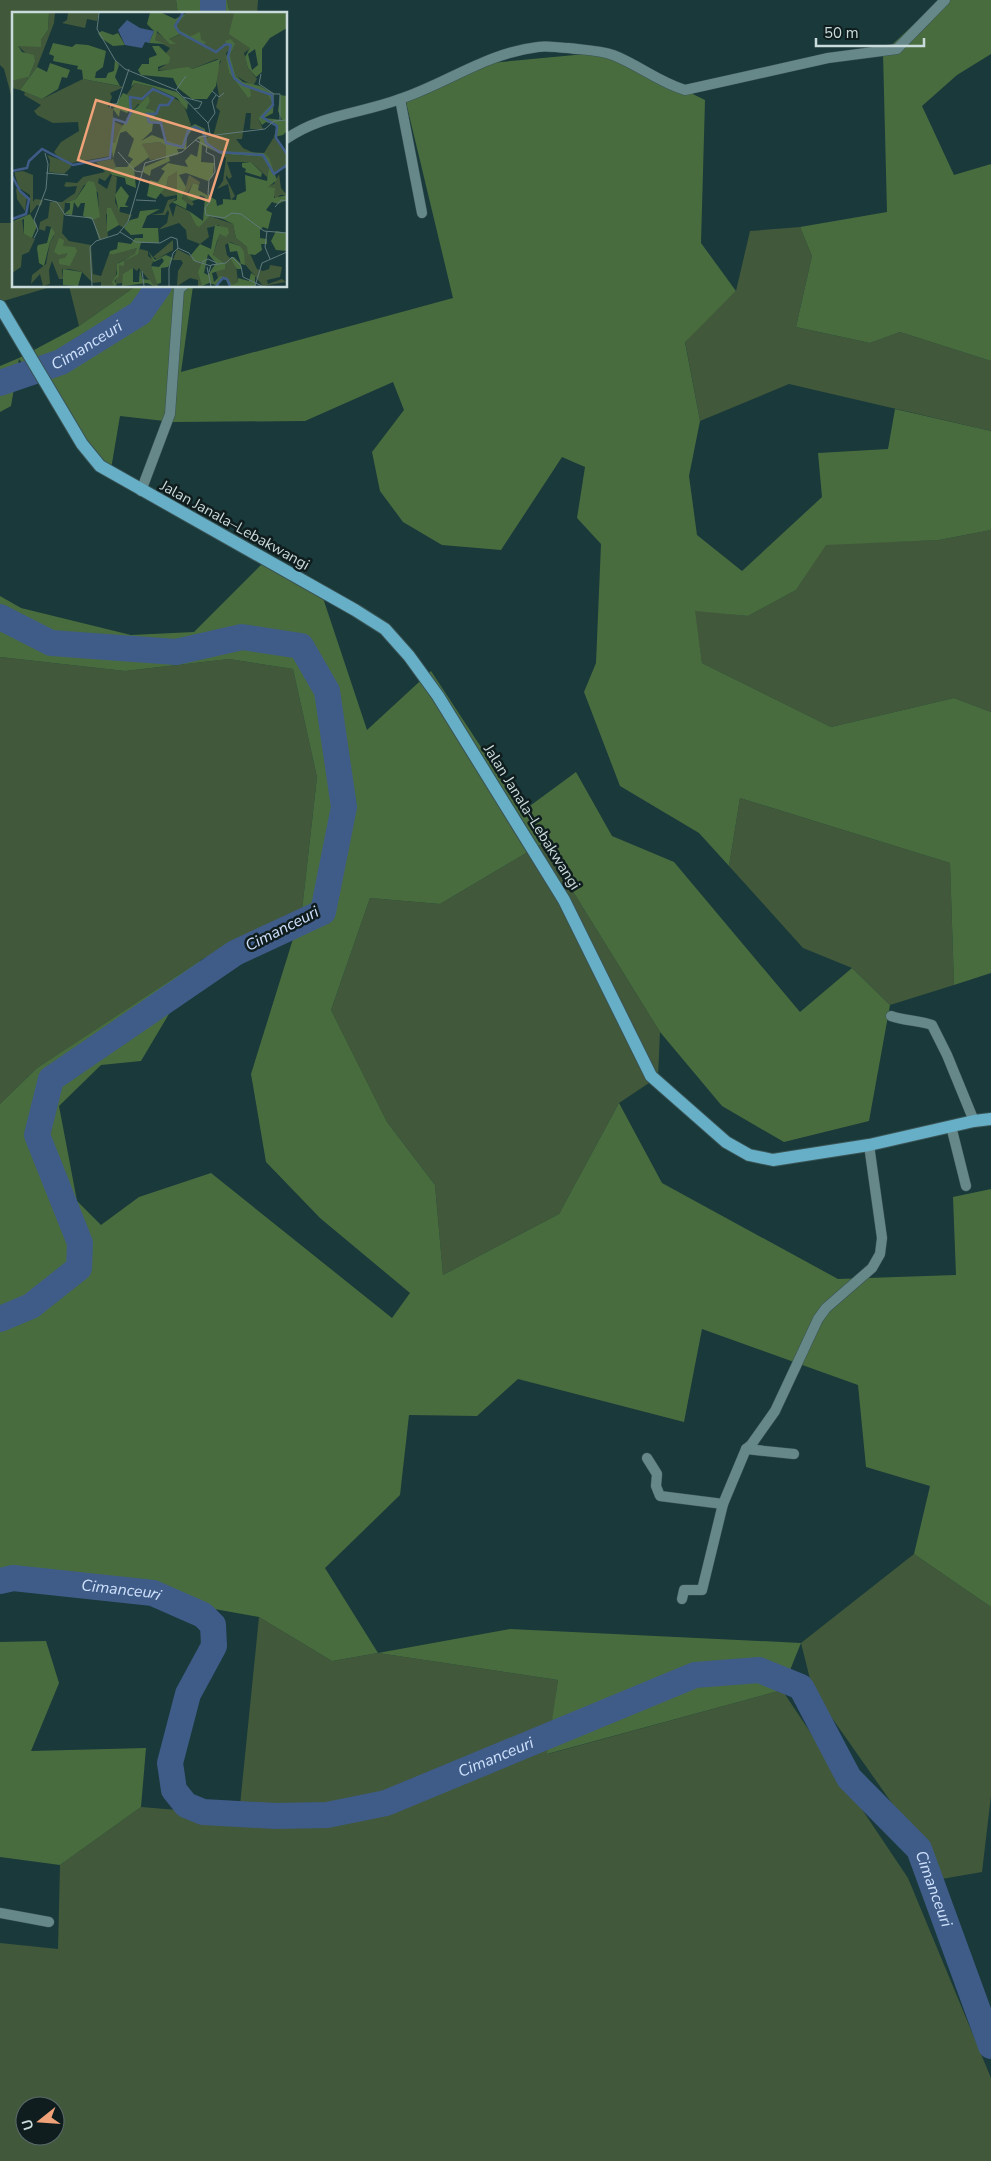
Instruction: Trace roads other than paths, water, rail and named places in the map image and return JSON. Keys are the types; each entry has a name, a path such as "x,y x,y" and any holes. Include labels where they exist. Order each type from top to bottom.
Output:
{"main road":[{"name":"Jalan Janala–Lebakwangi","path":"0,306 82,444 100,466 141,491 355,610 385,629 409,656 438,696 564,900 651,1076 726,1142 749,1154 773,1160 869,1146 951,1126 991,1119"}],"street":[{"path":"288,138 303,128 322,120 400,99 496,55 539,46 588,50 612,55 638,67 666,84 684,90 828,58 897,49 945,0"},
{"path":"400,99 422,213"},
{"path":"141,491 170,414 181,288"},
{"path":"891,1016 905,1021 918,1020 932,1025 948,1055 974,1121"},
{"path":"951,1126 966,1186"},
{"path":"682,1599 684,1590 702,1590 723,1504 746,1449 752,1445 774,1411 818,1319 826,1308 872,1268 880,1254 882,1238 869,1146"},
{"path":"746,1449 794,1454"},
{"path":"646,1458 657,1474 656,1486 660,1496 723,1504"},
{"path":"0,1913 49,1922"}],"waterway":[{"name":"Cimanceuri","path":"213,0 213,12"},
{"name":"Cimanceuri","path":"0,383 61,362 140,313 158,288"},
{"name":"Cimanceuri","path":"0,617 51,643 176,652 242,637 301,646 327,691 344,807 323,912 235,953 51,1079 37,1135 80,1243 79,1268 31,1306 0,1319"},
{"name":"Cimanceuri","path":"0,1581 13,1578 153,1593 203,1615 213,1625 214,1646 188,1694 170,1763 174,1790 186,1805 203,1812 276,1816 327,1815 386,1803 695,1675 759,1670 801,1687 849,1778 919,1849 991,2046"}]}
